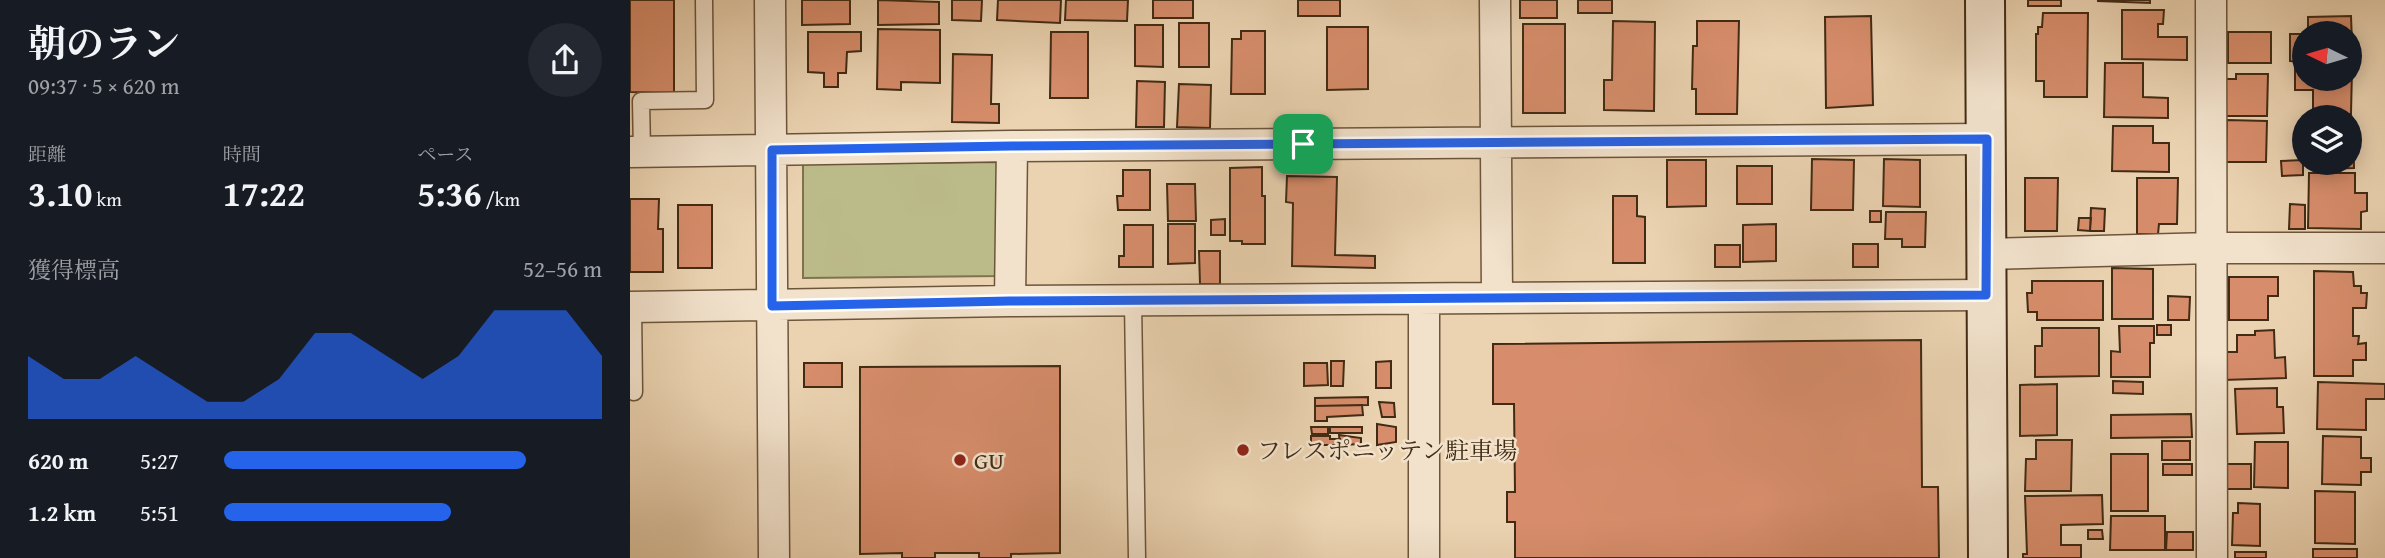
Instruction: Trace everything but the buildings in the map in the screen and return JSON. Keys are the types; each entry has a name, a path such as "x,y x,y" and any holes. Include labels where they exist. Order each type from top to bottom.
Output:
{"street":[{"path":"770,0 774,558"},
{"path":"1495,0 1497,298"},
{"path":"1985,0 1988,558"},
{"path":"2211,0 2212,558"},
{"path":"636,151 1987,139"},
{"path":"1010,301 1012,146"},
{"path":"1986,254 2385,247"},
{"path":"632,307 1010,301 1986,295"},
{"path":"1424,300 1424,558"}],"lane":[{"path":"636,151 641,101 705,100 704,0"},
{"path":"1133,302 1137,558"},
{"path":"632,307 634,392"}],"green space":[{"path":"999,162 1000,276 803,278 803,164"}],"place":[{"name":"フレスポニッテン駐車場","path":"1243,450"},
{"name":"GU","path":"960,460"}],"route":[{"path":"1987,139 1986,295 1010,301 772,306 772,150 1303,144 1987,139"}]}
